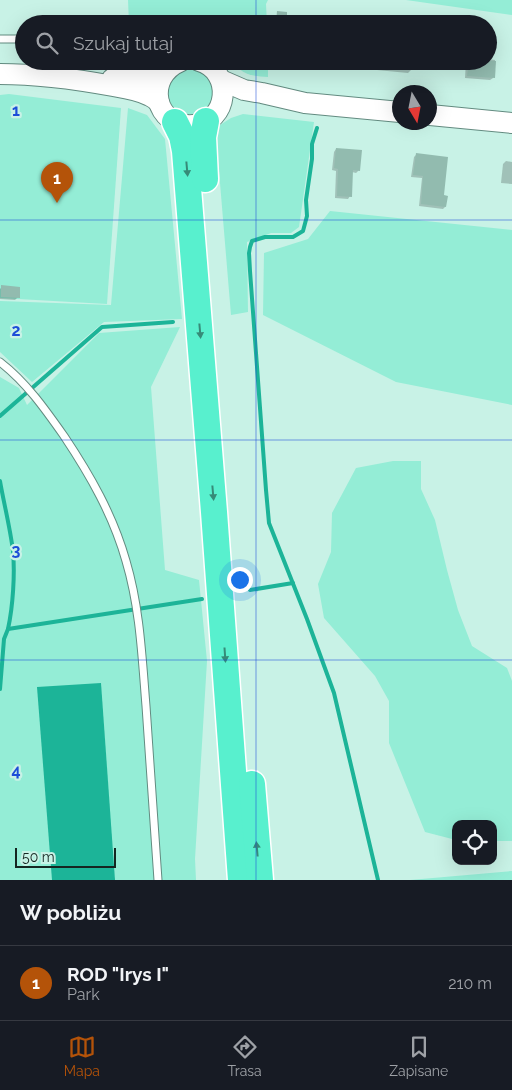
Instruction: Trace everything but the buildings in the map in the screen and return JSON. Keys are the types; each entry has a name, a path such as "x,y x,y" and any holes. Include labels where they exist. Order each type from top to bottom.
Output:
{"highway":[{"path":"167,113 182,136 186,151 241,880"},
{"path":"213,113 203,137 203,150 260,880"}],"main road":[{"path":"0,74 73,73 132,78 148,76 164,70"},
{"path":"167,113 158,95 158,87 161,78 170,70"},
{"path":"213,70 221,80 223,97 213,113"},
{"path":"73,73 150,96 167,113 183,125 191,126 199,124 213,113 238,104 305,103 392,111"},
{"path":"221,80 244,90 305,103"},
{"path":"437,116 512,123"}],"lane":[{"path":"0,39 15,39"},
{"path":"0,362 34,395 73,450 94,483 107,509 126,558 138,616 143,665 158,880"}],"shaded area":[{"path":"128,0 268,0 266,4 267,15 129,15"},
{"path":"406,0 512,0 512,15"},
{"path":"182,70 199,70 213,84 213,98 208,107 195,114 181,113 174,110 167,98 170,78"},
{"path":"241,70 268,70 268,77 257,76"},
{"path":"9,94 121,108 107,304 0,298 0,95"},
{"path":"128,108 147,115 165,139 182,319 104,322 32,382 0,352 0,301 111,305"},
{"path":"243,114 314,122 299,227 291,233 271,233 247,242 248,312 231,315 216,135 217,127 231,118"},
{"path":"330,211 512,230 512,405 396,382 263,315 264,253 308,239"},
{"path":"180,327 151,387 165,570 199,580 207,661 195,859 196,880 0,880 0,377 19,388 27,405 99,333"},
{"path":"393,461 421,461 421,489 435,520 458,610 472,646 507,668 512,681 512,841 497,841 497,820 452,820 452,839 425,832 389,743 389,701 375,676 324,618 318,584 331,552 332,513 356,468"},
{"path":"101,683 115,880 52,880 37,687"},
{"path":"512,871 512,880 410,880"}],"waterway":[{"path":"317,128 312,144 312,159 306,200 307,216 303,231 293,237 265,237 252,241 249,253 266,490 269,523 334,693 378,880"},
{"path":"0,416 102,327 173,322"},
{"path":"0,481 14,560 14,580 8,629"},
{"path":"250,590 293,583"},
{"path":"0,689 4,639 8,629 202,599"}],"place":[{"name":"ROD \"Irys I\"","path":"57,203"}]}
